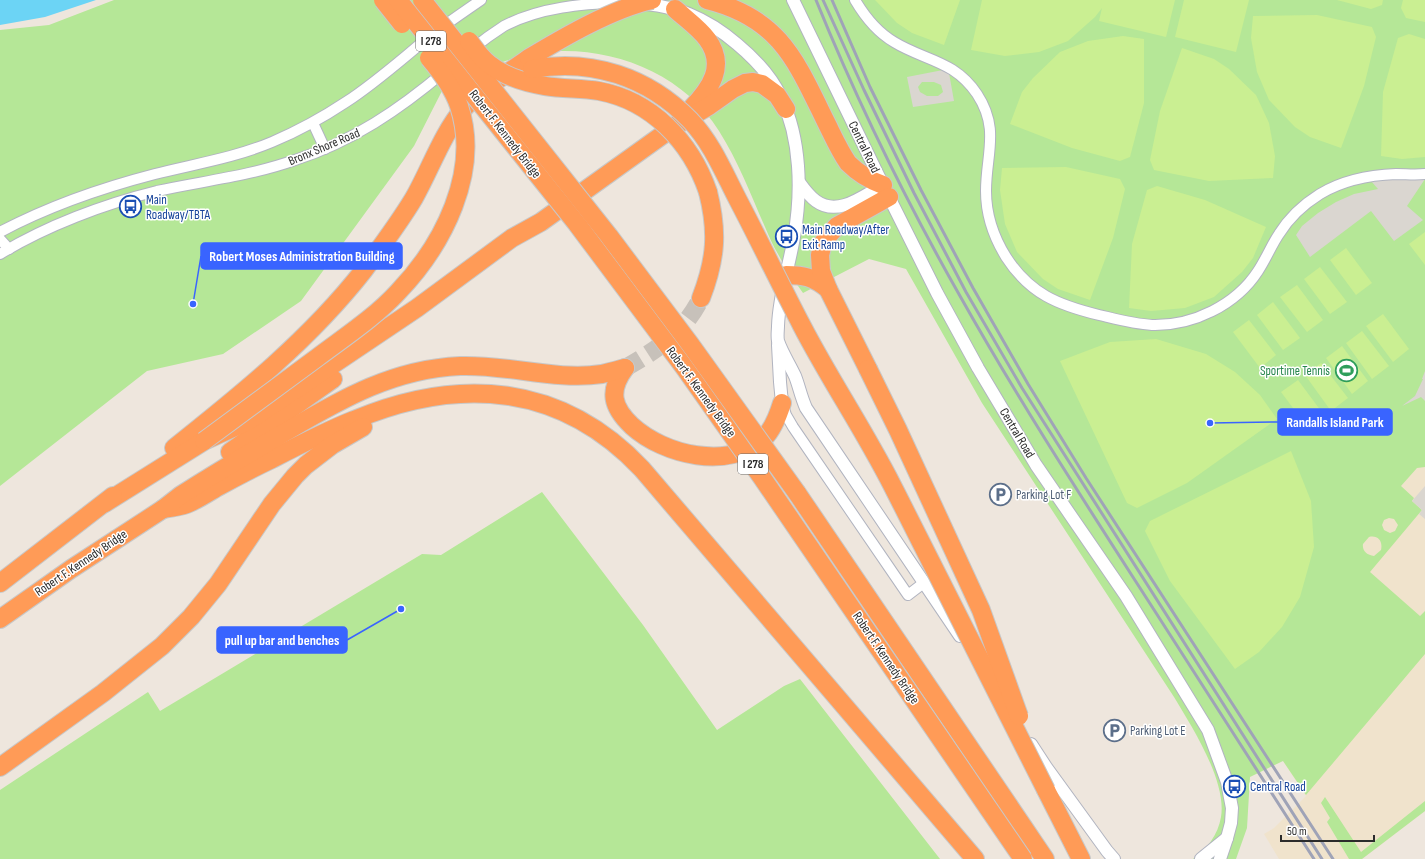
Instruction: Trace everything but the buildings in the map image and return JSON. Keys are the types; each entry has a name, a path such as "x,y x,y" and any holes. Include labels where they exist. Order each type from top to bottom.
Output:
{"highway":[{"path":"105,503 204,440 347,336 398,293 433,248 450,215 462,181 465,158 465,134 459,106 454,94 443,76 383,0"},
{"name":"Robert F. Kennedy Bridge","path":"398,0 577,224 679,361 763,479 1023,859"},
{"name":"Robert F. Kennedy Bridge","path":"422,0 581,199 690,344 801,500 1045,859"},
{"path":"431,0 457,26 482,58 496,69 516,78 536,84 594,90 633,102 662,121 679,138 698,168 708,192 714,216 711,268 701,298"},
{"path":"0,584 241,395 303,337 353,283 389,236 414,198 448,132 463,109 482,91 531,64 559,41 614,13 652,0"},
{"path":"707,0 727,6 748,15 776,37 791,55 799,68 844,156 853,168 886,191 837,226 827,237 823,243 820,259 821,271 828,289 898,430 981,610 1046,790"},
{"path":"675,126 707,92 713,82 716,68 713,49 707,39 676,10"},
{"path":"531,64 582,66 626,77 664,98 686,116 700,132 718,161 803,328 891,484 1081,859"},
{"path":"204,440 248,421 372,340 420,311 519,244 541,222 675,126 709,106 729,91 745,83 757,83 766,86 780,99 786,109"},
{"path":"786,275 809,277 820,282 828,289"},
{"path":"163,509 177,489 325,386 420,311"},
{"name":"Robert F. Kennedy Bridge","path":"0,619 71,569 163,509 181,495 323,410 358,391 393,378 427,370 459,366 476,366 575,375 601,374 625,368 617,380 615,391 618,410 637,430 656,443 675,451 688,454 711,455 734,453 751,447 770,430 782,403"},
{"path":"163,509 186,505 272,459 353,420 377,411 427,397 446,394 475,393 507,395 554,408 599,431 620,447 642,469 975,859"},
{"path":"0,767 108,690 143,662 176,632 191,617 218,584 276,499 306,465 332,444 346,436 427,397"}],"street":[{"name":"Bronx Shore Road","path":"0,232 80,196 122,183 245,152 272,142 313,123 347,102 400,62 435,33 481,0"},
{"name":"Central Road","path":"793,0 937,293 978,368 1036,465 1126,596 1208,730 1220,762 1230,795 1232,808 1231,823 1220,859"},
{"path":"855,0 870,22 886,37 903,48 942,63 959,73 977,94 988,117 991,140 986,189 987,207 993,233 1006,257 1014,268 1033,287 1052,300 1073,308 1138,324 1151,325 1190,320 1206,314 1221,307 1243,289 1259,270 1278,234 1286,224 1300,209 1320,194 1360,178 1382,175 1425,174"},
{"name":"Bronx Shore Road","path":"0,254 67,221 132,198 176,187 268,169 325,149 359,133 388,114 422,90 483,40 504,26 521,18 557,9 620,1"},
{"path":"620,1 650,4 688,13 708,24 741,47 769,77 781,97 786,109 794,143 799,182 798,216 793,247 780,300 778,340 782,403 786,415 793,427 908,595 925,582"},
{"path":"313,123 325,149"},
{"path":"166,172 176,187"},
{"path":"799,182 817,202 833,207 840,207 886,191"},
{"path":"60,204 67,221"},
{"path":"0,239 9,249"},
{"path":"778,340 796,378 801,398 806,408 925,582 1046,767 1106,851 1114,859"},
{"path":"1201,859 1227,838"}],"shaded area":[{"path":"943,70 949,73 954,101 913,107 907,77","holes":["922,82 934,82 941,85 943,92 938,96 927,96 920,92 918,87"]},
{"path":"1386,179 1425,179 1407,206 1423,220 1394,241 1371,211 1310,257 1296,235 1302,226 1318,213 1336,202 1354,194 1378,189 1371,181"},
{"path":"1425,371 1425,401 1421,397 1402,406 1415,396"},
{"path":"1425,442 1425,811 1362,859 1279,859 1264,834 1274,828 1306,796 1283,761 1341,527"},
{"path":"1425,486 1425,519 1419,514 1422,510 1412,501"}],"green space":[{"path":"114,0 1425,0 1425,467 1417,468 1401,486 1414,498 1412,501 1422,510 1370,572 1420,616 1425,611 1425,654 1306,795 1283,761 1250,777 1247,828 1236,859 1193,859 1203,851 1215,836 1220,824 1221,803 1219,787 1214,771 1190,723 1174,697 982,403 906,269 869,259 803,293 774,248 744,178 726,142 703,110 685,92 663,77 640,66 615,57 589,53 563,51 525,55 490,66 445,85 414,146 301,301 223,354 147,371 0,486 0,30 49,25","holes":["1389,518 1394,519 1398,525 1395,531 1390,533 1384,530 1382,525 1384,520","1369,537 1379,539 1381,544 1381,550 1374,556 1367,554 1363,549 1363,544"]},
{"path":"875,0 960,0 944,45 912,33 897,23"},
{"path":"982,0 1175,0 1166,37 1099,21 1102,8 1095,17 1068,41 1039,52 1005,56 971,50"},
{"path":"1184,0 1249,0 1236,52 1175,37"},
{"path":"1337,0 1383,0 1382,5 1371,9"},
{"path":"1403,0 1425,0 1425,22 1406,18 1401,8"},
{"path":"1317,15 1372,27 1376,37 1364,86 1341,148 1310,137 1295,127 1269,100 1257,72 1251,38 1253,16"},
{"path":"1409,34 1425,39 1425,157 1402,159 1381,156 1383,92 1398,38"},
{"path":"1123,36 1144,39 1144,103 1130,157 1120,161 1072,148 1010,124 1022,92 1033,78 1060,52 1088,41"},
{"path":"1182,48 1214,59 1229,69 1256,95 1269,123 1275,156 1273,178 1209,181 1154,170 1150,160 1160,111"},
{"path":"1066,167 1120,179 1125,189 1113,238 1090,300 1058,289 1043,279 1017,252 1005,224 1000,190 1002,168"},
{"path":"1157,186 1205,200 1266,227 1253,258 1242,272 1214,297 1185,308 1151,311 1129,308 1132,244 1147,190"},
{"path":"1425,232 1425,265 1409,244"},
{"path":"1346,248 1372,283 1356,295 1330,260"},
{"path":"1320,267 1347,302 1330,314 1304,279"},
{"path":"1297,285 1323,320 1307,332 1280,297"},
{"path":"1273,302 1300,338 1283,350 1257,315"},
{"path":"1383,314 1409,349 1393,362 1366,326"},
{"path":"1249,320 1276,355 1260,368 1233,332"},
{"path":"1362,331 1389,366 1372,379 1346,343"},
{"path":"1156,339 1206,354 1235,372 1260,395 1277,419 1187,483 1137,508 1127,503 1060,361 1110,342"},
{"path":"1342,346 1368,381 1352,394 1326,358"},
{"path":"1321,363 1348,398 1331,411 1305,375"},
{"path":"1298,380 1324,415 1308,428 1281,392"},
{"path":"1291,451 1311,501 1314,547 1300,597 1282,627 1259,652 1235,669 1170,581 1145,531 1150,521"},
{"path":"542,492 643,625 717,730 784,686 800,679 940,859 0,859 0,790 148,692 160,711 422,554 441,555"},
{"path":"1325,797 1361,852 1425,801 1425,811 1362,859 1349,859 1327,822 1330,818 1321,803"}],"water":[{"path":"0,0 96,0 45,17 0,25"}],"tunnel":[{"path":"625,368 669,339 687,320 701,298"}],"railway":[{"path":"816,0 848,76 883,150 920,224 982,335 1076,488 1314,859"},
{"path":"823,0 864,90 914,193 966,292 1022,388 1322,859"},
{"path":"832,0 870,87 921,190 973,288 1028,384 1086,478 1333,859"}],"place":[{"name":"Main Roadway/TBTA","path":"131,207"},
{"name":"Main Roadway/After Exit Ramp","path":"786,237"},
{"name":"Robert Moses Administration Building","path":"193,304"},
{"name":"Sportime Tennis","path":"1346,371"},
{"name":"Randalls Island Park","path":"1210,423"},
{"name":"Parking Lot F","path":"1001,495"},
{"name":"pull up bar and benches","path":"401,609"},
{"name":"Parking Lot E","path":"1115,731"},
{"name":"Central Road","path":"1235,787"}]}
